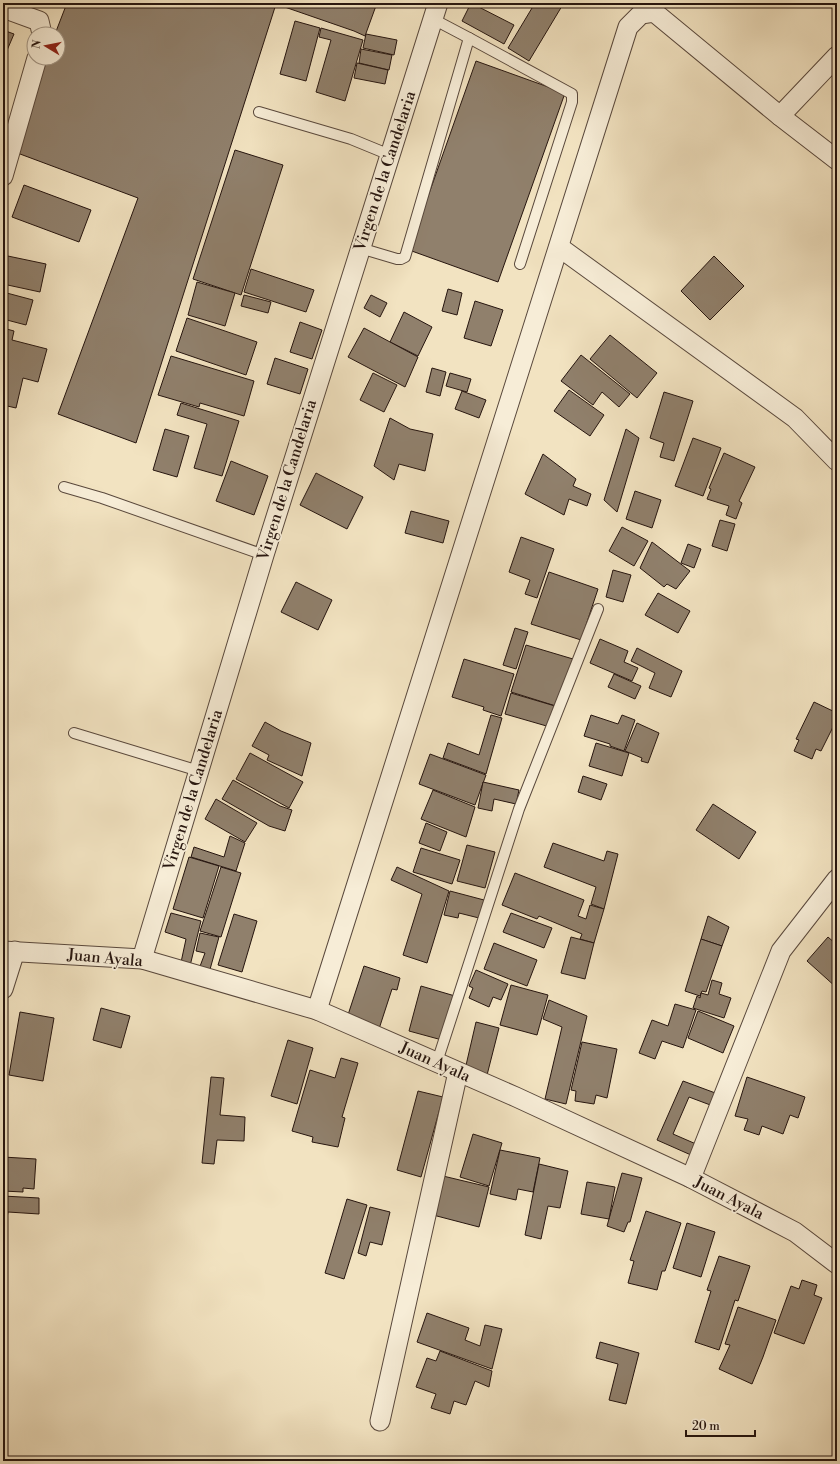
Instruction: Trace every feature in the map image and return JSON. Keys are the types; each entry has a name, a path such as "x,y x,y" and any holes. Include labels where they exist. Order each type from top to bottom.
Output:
{"street":[{"path":"3,8 39,21 40,26"},
{"path":"317,1010 628,27 640,9 654,12 780,116 837,160"},
{"name":"Virgen de la Candelaria","path":"142,959 264,555 435,11"},
{"path":"780,116 837,56"},
{"path":"3,176 35,66"},
{"path":"559,247 795,418 837,461"},
{"path":"691,1178 781,951 837,879"},
{"path":"3,989 9,951"},
{"name":"Juan Ayala","path":"9,951 142,959 317,1010 437,1062 691,1178 794,1232 837,1264"},
{"path":"380,1421 458,1072"}],"lane":[{"path":"435,11 469,38 572,94 572,102 520,264"},
{"path":"360,248 397,259 401,259 405,256 469,38"},
{"path":"259,112 351,139 390,155"},
{"path":"64,486 264,555"},
{"path":"437,1062 519,809 598,609"},
{"path":"74,733 199,771"}],"building":[{"path":"67,3 377,3 365,36 276,4 136,443 58,414 138,198 12,151 44,66 66,66 66,26 58,26"},
{"path":"471,3 514,25 504,44 462,21"},
{"path":"535,3 556,3 562,6 529,61 508,48"},
{"path":"295,21 320,28 306,81 280,74"},
{"path":"321,28 363,40 345,101 316,92 331,40 319,37"},
{"path":"3,30 14,34 5,55 3,54"},
{"path":"366,34 397,40 394,55 363,48"},
{"path":"361,49 392,55 389,70 359,63"},
{"path":"476,61 565,93 498,282 409,250"},
{"path":"357,63 388,70 385,84 354,78"},
{"path":"235,150 283,165 241,295 193,279"},
{"path":"24,185 91,210 79,242 12,217"},
{"path":"3,255 46,264 40,292 3,284"},
{"path":"714,256 744,286 710,320 681,291"},
{"path":"251,269 314,290 306,312 244,292"},
{"path":"197,282 235,293 225,326 188,315"},
{"path":"448,289 462,293 457,315 442,311"},
{"path":"3,292 33,300 26,325 3,319"},
{"path":"244,295 271,302 268,313 241,306"},
{"path":"371,295 387,303 380,317 364,308"},
{"path":"475,301 503,310 491,346 464,338"},
{"path":"404,312 432,327 418,356 390,342"},
{"path":"187,318 257,342 246,375 176,351"},
{"path":"300,322 322,330 312,359 290,352"},
{"path":"3,328 14,331 12,340 47,349 38,382 23,378 16,408 3,405"},
{"path":"364,328 418,357 405,387 348,357"},
{"path":"610,335 657,373 637,398 590,359"},
{"path":"581,355 630,394 619,407 602,392 593,405 561,381"},
{"path":"171,356 254,381 244,416 200,403 199,407 158,395"},
{"path":"275,358 308,369 300,394 267,384"},
{"path":"432,368 446,372 440,396 426,392"},
{"path":"373,373 397,385 384,412 360,400"},
{"path":"450,373 471,379 467,392 446,386"},
{"path":"569,390 604,415 590,436 554,411"},
{"path":"462,391 486,400 479,418 455,409"},
{"path":"664,392 693,401 674,461 660,457 664,443 650,438"},
{"path":"181,403 239,421 222,476 194,468 207,424 177,415"},
{"path":"390,418 410,429 433,434 425,471 399,464 394,480 374,466"},
{"path":"165,429 189,436 177,477 153,470"},
{"path":"626,429 639,438 617,512 604,500"},
{"path":"693,438 721,448 703,496 675,486"},
{"path":"724,453 755,467 739,501 742,503 736,519 726,515 729,506 707,499 711,489 709,488"},
{"path":"543,454 576,479 573,486 591,494 587,506 569,499 564,515 525,494"},
{"path":"231,461 268,476 254,515 216,501"},
{"path":"316,473 363,497 347,529 300,505"},
{"path":"635,491 661,500 652,528 626,519"},
{"path":"411,511 449,521 443,543 405,533"},
{"path":"720,520 735,524 727,551 712,546"},
{"path":"622,527 648,541 634,566 609,551"},
{"path":"521,537 554,549 537,598 525,594 530,580 509,572"},
{"path":"652,542 690,571 676,589 667,584 664,587 640,568"},
{"path":"688,544 701,549 694,568 681,563"},
{"path":"613,570 631,575 623,602 606,597"},
{"path":"549,572 598,589 581,640 531,624"},
{"path":"296,582 332,600 318,630 281,612"},
{"path":"658,593 690,611 678,633 645,615"},
{"path":"515,628 528,632 516,669 503,665"},
{"path":"600,639 628,651 624,662 638,668 632,681 590,663"},
{"path":"526,645 573,659 559,707 511,692"},
{"path":"637,648 682,671 671,697 649,688 655,673 631,661"},
{"path":"464,659 514,674 501,716 483,710 484,707 452,697"},
{"path":"614,674 641,686 635,699 608,687"},
{"path":"511,693 555,706 550,727 505,714"},
{"path":"814,702 837,713 837,719 821,751 816,749 812,759 794,751 799,740 796,739"},
{"path":"491,715 502,718 486,774 443,758 448,743 479,755"},
{"path":"591,715 618,724 622,715 635,720 624,751 610,746 610,744 584,736"},
{"path":"265,722 281,731 311,743 302,776 267,760 269,755 252,746"},
{"path":"637,723 659,733 648,763 641,761 642,758 625,751"},
{"path":"596,743 629,753 622,776 589,766"},
{"path":"250,753 303,782 289,808 236,779"},
{"path":"430,754 486,775 475,805 419,784"},
{"path":"583,776 607,784 601,800 578,792"},
{"path":"233,780 280,806 292,810 285,831 269,826 222,799"},
{"path":"483,782 519,790 516,804 494,799 492,811 478,808"},
{"path":"433,790 475,807 466,837 421,819"},
{"path":"216,799 257,823 245,842 205,819"},
{"path":"713,804 756,832 739,859 696,830"},
{"path":"426,823 447,832 440,851 419,843"},
{"path":"230,836 245,843 236,871 191,857 194,847 224,857"},
{"path":"553,843 604,861 607,851 618,854 604,909 591,904 596,887 544,867"},
{"path":"467,845 495,852 485,888 457,881"},
{"path":"421,848 460,860 452,884 413,872"},
{"path":"189,857 219,866 203,918 173,909"},
{"path":"221,867 241,873 221,937 200,931"},
{"path":"397,867 449,891 427,963 403,955 422,894 391,880"},
{"path":"515,873 584,900 578,916 586,919 590,905 604,909 594,943 580,939 582,934 539,916 537,919 502,905"},
{"path":"450,891 484,900 479,918 459,913 458,918 444,915"},
{"path":"171,913 201,921 189,970 180,967 186,939 165,932"},
{"path":"511,913 552,928 544,948 503,932"},
{"path":"234,914 257,921 242,972 218,965"},
{"path":"708,916 729,927 722,946 701,939"},
{"path":"200,933 219,937 209,973 199,969 205,953 196,951"},
{"path":"571,937 594,943 585,979 561,973"},
{"path":"828,937 837,945 837,988 807,961"},
{"path":"701,939 722,946 706,992 702,991 700,996 685,991"},
{"path":"494,943 537,960 527,986 484,969"},
{"path":"364,966 400,978 397,990 392,989 378,1032 346,1021"},
{"path":"476,970 508,984 501,1000 493,997 489,1007 469,998 473,988 469,986"},
{"path":"712,980 722,983 719,994 731,998 724,1018 693,1008 697,996 700,998 701,993 708,995"},
{"path":"511,985 548,995 537,1035 500,1025"},
{"path":"421,986 455,996 442,1040 409,1031"},
{"path":"549,1000 587,1016 566,1104 545,1099 562,1027 543,1019"},
{"path":"675,1004 696,1010 683,1048 662,1041 655,1059 639,1053 652,1020 668,1026"},
{"path":"101,1008 130,1016 121,1048 93,1040"},
{"path":"698,1011 734,1026 723,1053 688,1038"},
{"path":"20,1012 54,1018 43,1081 9,1075"},
{"path":"476,1022 499,1028 486,1079 464,1074"},
{"path":"288,1040 313,1048 297,1104 271,1096"},
{"path":"582,1042 617,1049 607,1098 596,1095 594,1104 575,1101 576,1091 571,1090"},
{"path":"341,1058 358,1063 342,1117 345,1118 338,1147 312,1142 313,1137 292,1131 310,1070 335,1078"},
{"path":"211,1077 224,1078 220,1115 245,1117 244,1141 217,1140 214,1164 202,1163"},
{"path":"747,1077 805,1097 798,1118 790,1115 783,1134 762,1126 759,1135 744,1130 748,1119 735,1116"},
{"path":"683,1081 718,1094 713,1106 689,1097 673,1134 696,1144 691,1155 657,1140"},
{"path":"418,1091 443,1097 421,1177 397,1170"},
{"path":"473,1134 502,1143 489,1186 460,1177"},
{"path":"500,1150 540,1158 533,1192 518,1189 516,1200 490,1194"},
{"path":"3,1157 36,1159 34,1189 23,1188 23,1192 3,1191"},
{"path":"539,1164 568,1171 560,1208 548,1206 541,1239 525,1235"},
{"path":"622,1173 642,1178 630,1222 628,1222 624,1232 607,1226"},
{"path":"443,1176 489,1187 479,1227 433,1215"},
{"path":"587,1182 615,1187 609,1219 581,1214"},
{"path":"3,1196 39,1198 39,1214 8,1212 6,1224 3,1224"},
{"path":"347,1199 367,1205 344,1279 325,1273"},
{"path":"370,1207 390,1212 382,1245 370,1242 366,1256 358,1253"},
{"path":"646,1211 681,1223 665,1271 662,1271 657,1290 628,1283 634,1261 630,1260"},
{"path":"687,1223 715,1232 701,1277 673,1268"},
{"path":"719,1256 750,1266 738,1301 735,1300 719,1350 695,1342 711,1291 707,1290"},
{"path":"802,1280 817,1285 814,1295 822,1298 804,1344 774,1333 791,1286 799,1289"},
{"path":"738,1307 776,1320 752,1384 719,1369 730,1345 725,1344"},
{"path":"3,1309 7,1310 3,1334"},
{"path":"427,1313 469,1328 465,1340 480,1346 485,1325 502,1329 492,1369 417,1342"},
{"path":"600,1342 639,1353 626,1404 609,1400 618,1364 596,1358"},
{"path":"440,1351 492,1371 489,1387 475,1381 466,1405 454,1401 450,1414 431,1408 436,1394 416,1387 427,1358 436,1361"}]}
